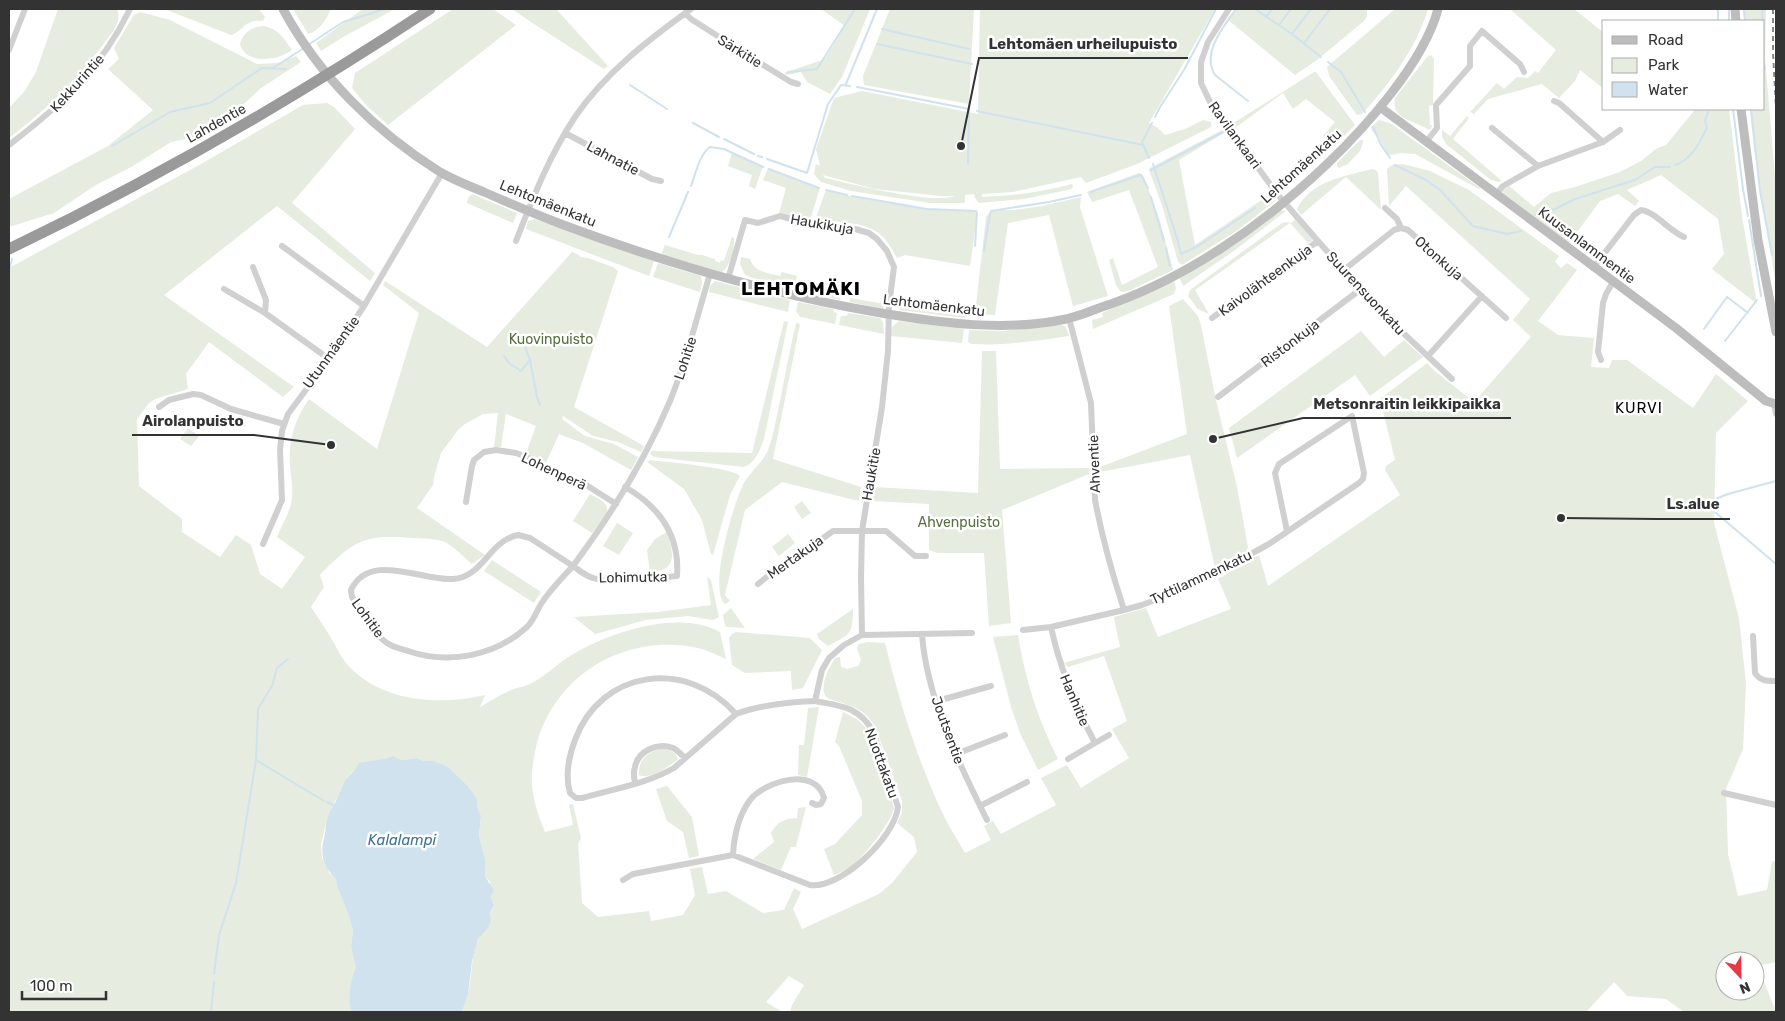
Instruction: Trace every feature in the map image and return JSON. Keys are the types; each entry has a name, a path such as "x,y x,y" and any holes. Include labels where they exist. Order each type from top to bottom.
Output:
{"highway":[{"name":"Lahdentie","path":"9,249 128,189 233,131 335,70 430,9"}],"street":[{"path":"9,50 22,9"},
{"name":"Kekkurintie","path":"9,145 49,114 73,91 115,38 130,9"},
{"name":"Lehtomäenkatu","path":"284,9 301,39 343,92 386,133 442,173 528,211 660,260 710,274 792,295 889,314 946,323 989,326 1029,324 1069,318 1135,295 1184,271 1207,257 1285,202 1332,160 1380,107 1419,53 1428,37 1437,13"},
{"name":"Ravilankaari","path":"1228,9 1203,53 1201,62 1202,83 1210,102 1285,202"},
{"path":"516,241 544,171 575,116 605,80 641,47 688,11"},
{"name":"Särkitie","path":"688,11 691,19 791,82 798,84"},
{"path":"1426,142 1436,128 1436,105 1470,66 1471,45 1482,32 1520,64 1524,72"},
{"path":"1554,101 1559,103 1603,142"},
{"name":"Kuusanlammentie","path":"1380,107 1593,268 1676,328 1766,401 1775,404"},
{"path":"1741,110 1758,240 1776,332"},
{"path":"1492,128 1538,166"},
{"path":"1496,194 1503,186 1538,166 1603,142 1620,130"},
{"name":"Lahnatie","path":"565,133 652,179 661,181"},
{"name":"Utunmäentie","path":"263,544 282,500 280,450 284,424 288,414 329,359 364,306 442,173"},
{"name":"Suurensuonkatu","path":"1285,202 1382,313 1452,379"},
{"path":"1385,208 1397,219 1401,228"},
{"path":"1593,268 1634,215 1641,210 1648,212 1675,234 1684,237"},
{"name":"Haukikuja","path":"728,279 745,220 758,223 780,216 806,223 855,229 869,233 877,239 894,267 889,314"},
{"name":"Otonkuja","path":"1345,270 1394,230 1401,228 1408,230 1506,318"},
{"name":"Kaivolähteenkuja","path":"1212,318 1318,241"},
{"path":"282,246 364,306"},
{"path":"253,266 266,300 265,313"},
{"name":"Lohitie","path":"573,566 530,538 518,535 501,541 474,570 460,578 431,577 380,569 366,574 353,586 351,594 376,632 388,643 430,657 473,655 500,644 525,628 534,618 544,599 573,566 616,504 645,455 670,401 690,343 710,274"},
{"path":"1601,360 1598,352 1603,303 1606,294 1614,282"},
{"path":"224,289 265,313 329,359"},
{"name":"Ristonkuja","path":"1218,397 1361,289"},
{"path":"1428,356 1482,296"},
{"name":"Haukitie","path":"862,635 862,531 882,407 888,351 889,314"},
{"name":"Ahventie","path":"1069,318 1091,403 1095,500 1107,556 1124,610"},
{"path":"159,407 170,400 184,395 201,395 231,409 284,424"},
{"path":"1775,404 1776,414"},
{"name":"Tyttilammenkatu","path":"1023,630 1051,627 1124,610 1162,597 1208,577 1269,544 1287,532 1359,483 1363,479 1364,473 1352,416 1279,464 1276,468 1275,474 1287,532"},
{"name":"Lohenperä","path":"466,502 474,460 484,452 496,450 516,453 534,460 564,478 580,481 616,504"},
{"name":"Lohimutka","path":"573,566 589,577 606,580 677,576 676,547 661,516 650,504 625,487"},
{"name":"Mertakuja","path":"758,584 833,531 886,531 915,556 926,556"},
{"name":"Hanhitie","path":"1051,627 1066,681 1095,743 1068,759"},
{"path":"815,701 822,670 828,658 844,645 862,635 972,633"},
{"name":"Joutsentie","path":"922,635 926,662 937,701 956,754 987,820"},
{"path":"1753,636 1755,672 1758,678 1776,681"},
{"path":"653,679 687,682 703,687 728,705 736,714 685,758 663,774 582,798 572,796 568,788 570,754 580,727 590,711 601,700 625,685 653,679"},
{"path":"937,701 991,686"},
{"name":"Nuottakatu","path":"733,855 810,886 822,885 846,874 860,863 881,841 897,813 896,800 873,731 858,712 815,701 759,707 736,714"},
{"path":"956,754 1005,735"},
{"path":"1095,743 1109,735"},
{"path":"635,783 634,768 644,752 652,747 670,747 685,758"},
{"path":"623,880 633,874 733,855 738,828 750,800 764,788 774,783 789,780 817,784 824,798 820,804 816,805 812,802"},
{"path":"980,806 1027,782"},
{"path":"1724,793 1776,805"}],"green space":[{"path":"58,9 117,9 117,24 92,59 70,84 47,107 9,138 9,108 24,92 36,72"},
{"path":"164,9 259,9 265,17 263,21 248,23 231,35"},
{"path":"293,9 331,9 325,21 308,34"},
{"path":"363,9 395,9 321,51 316,43"},
{"path":"453,9 493,9 516,25 388,125 367,106 352,88 355,73"},
{"path":"512,9 556,9 608,66 604,69"},
{"path":"821,9 870,9 842,77 830,94 807,82 801,72 787,75 784,73 825,59 845,26"},
{"path":"890,9 974,9 969,104 864,85 863,76"},
{"path":"980,9 1215,9 1149,123 1165,135 1185,129 1203,120 1211,122 1211,127 1137,164 1086,183 1081,177 1013,192 982,194 982,197 1027,193 1072,184 1072,189 1024,199 979,203 974,194 965,195 965,203 930,203 851,191 821,182 814,174 816,164 820,166 816,149 834,98 862,91 978,114","holes":["823,175 875,189 941,196 955,196 944,198 911,196 872,189 825,178"]},
{"path":"1236,9 1367,9 1367,16 1364,21 1317,60 1295,75 1227,19"},
{"path":"1395,9 1428,9 1417,38 1401,65 1362,114 1357,115 1329,76 1327,67"},
{"path":"1510,9 1574,9 1602,31 1602,87 1580,70 1575,81 1559,98 1542,84 1488,99 1474,114 1470,112 1497,83 1504,89 1517,77 1528,78 1535,71 1538,73 1556,50"},
{"path":"1743,9 1766,9 1765,58 1765,20 1744,20"},
{"path":"140,12 170,20 257,64 278,63 296,56 301,62 261,88 245,103 217,119 201,136 171,142 133,166 96,185 54,213 9,227 9,199 108,146 153,110 108,69 119,59 114,48 134,15"},
{"path":"264,26 274,29 284,38 292,50 286,54 263,59 249,56 243,51 240,44 243,36 249,31"},
{"path":"1431,55 1434,59 1433,105 1429,106 1430,125 1432,125 1429,130 1401,116 1395,106 1395,98 1427,57"},
{"path":"1765,58 1776,188 1776,285 1754,149 1750,110 1765,110"},
{"path":"1316,72 1355,125 1333,147 1323,136 1335,122 1306,99 1293,109 1283,93 1235,128 1232,124"},
{"name":"Kuovinpuisto","path":"327,103 334,107 355,129 292,203 375,273 370,281 277,206 164,295 294,387 283,397 209,342 186,374 188,389 155,399 149,403 137,419 139,486 182,519 182,532 220,557 236,535 251,545 260,574 282,589 305,557 277,537 292,499 291,438 296,422 309,399 377,449 419,313 383,285 385,281 487,347 572,252 580,257 613,267 618,271 574,407 644,446 641,452 618,442 593,436 563,416 562,419 585,436 614,444 638,457 631,470 583,443 559,434 546,463 526,453 536,426 506,414 501,447 494,447 498,413 483,414 458,430 441,453 433,485 417,508 485,555 472,564 445,542 438,540 395,537 370,539 350,548 320,575 324,587 311,607 346,663 375,686 411,698 430,700 449,700 485,695 480,707 511,690 532,683 582,649 620,633 663,623 703,625 720,632 726,659 698,648 671,645 645,647 621,653 598,664 578,678 560,697 547,718 537,743 532,780 537,809 545,832 573,825 569,805 573,804 581,838 578,844 582,903 598,917 649,911 651,921 683,915 695,895 690,869 702,867 708,894 726,891 763,913 784,910 794,888 801,892 793,909 802,929 879,894 892,883 917,852 914,837 897,823 902,813 902,801 873,724 869,718 857,709 829,699 825,695 825,679 835,658 840,657 841,667 847,669 858,666 861,660 857,648 859,644 867,642 885,643 901,702 928,780 942,813 965,853 991,840 984,826 993,821 1001,834 1056,805 1041,778 1067,765 1081,788 1129,758 1112,729 1127,721 1104,656 1068,667 1064,663 1120,647 1114,617 1146,608 1158,637 1231,609 1218,579 1259,555 1268,586 1400,495 1385,470 1386,466 1395,460 1380,399 1427,363 1474,402 1531,337 1513,320 1530,299 1406,186 1389,206 1387,169 1392,165 1403,164 1430,171 1469,190 1559,256 1555,262 1561,268 1567,263 1577,270 1538,321 1558,335 1594,338 1591,367 1609,368 1612,360 1627,360 1693,408 1716,374 1748,401 1716,433 1714,523 1739,618 1746,684 1743,749 1726,789 1728,854 1738,896 1767,890 1772,861 1776,862 1776,962 1765,964 1765,951 1715,951 1715,1001 1765,1001 1765,984 1776,1012 1684,1012 1666,999 1627,996 1614,982 1586,1012 790,1012 804,985 789,976 766,1002 782,1012 462,1012 469,990 476,945 490,922 490,913 493,908 490,900 490,882 485,876 485,859 479,836 481,817 477,799 466,784 447,766 434,761 424,761 416,758 402,760 393,756 385,760 363,762 351,773 342,785 339,797 327,818 321,845 322,858 327,865 329,873 336,878 337,886 353,930 351,947 356,968 350,1007 351,1012 9,1012 9,268 201,164 303,105"},
{"path":"1729,110 1742,216 1757,304 1712,269 1724,254 1718,219 1661,175 1627,190 1639,201 1635,206 1618,194 1600,201 1569,243 1503,193 1503,190 1509,186 1534,207 1551,193 1620,172 1641,161 1656,149 1666,145 1694,111"},
{"path":"1467,116 1469,118 1453,139 1502,181 1491,180 1446,144 1442,137 1442,130 1450,136"},
{"path":"1379,120 1390,123 1480,188 1415,154 1387,154 1371,127"},
{"path":"1224,129 1227,131 1179,160 1195,245 1272,193 1275,201 1238,230 1182,265 1178,262 1162,205 1149,170"},
{"path":"1360,140 1363,140 1363,142 1360,151 1348,164 1339,168 1337,163"},
{"path":"732,153 763,166 755,189 749,186 752,175 728,166"},
{"path":"768,168 820,188 811,217 806,220 779,213 786,188 763,180"},
{"path":"1372,169 1378,173 1381,210 1346,177 1301,215 1297,209 1303,199 1311,192 1329,181"},
{"path":"1139,173 1143,175 1159,218 1173,270 1128,291 1121,292 1116,285 1109,260 1113,258 1122,285 1158,267 1129,190 1092,202 1087,192"},
{"path":"828,190 850,196 926,209 971,210 975,212 977,217 970,266 905,255 897,258 884,238 870,228 853,223 817,220 816,218 825,192"},
{"path":"472,194 517,213 513,223 467,203 468,198"},
{"path":"1081,197 1080,207 1108,296 1073,306 1049,215 1008,223 995,315 975,314 986,217 989,213 994,210 1014,210 1042,206"},
{"path":"1280,210 1286,211 1235,250 1183,286 1179,277"},
{"path":"535,219 654,261 649,276 526,229 528,221"},
{"path":"1296,219 1313,240 1308,243 1290,223 1195,290 1209,314 1198,309 1188,296 1190,290 1282,223 1286,222 1291,223"},
{"path":"732,237 734,238 733,252 725,270 722,272 661,255 665,245 715,259 715,261 720,263 721,260 724,261"},
{"path":"741,257 750,259 755,267 766,273 780,276 782,272 797,276 794,288 745,275 740,264"},
{"path":"658,263 701,276 700,292 653,277"},
{"path":"1174,280 1176,288 1174,294 1093,329 1092,320 1103,317 1102,313"},
{"path":"715,281 790,300 788,312 709,292 710,286"},
{"path":"803,286 841,294 840,300 802,291"},
{"path":"851,298 884,304 883,309 849,302"},
{"path":"1183,299 1198,316 1201,325 1215,396 1237,487 1248,547 1246,552 1215,568 1190,455 1100,472 1100,467 1187,434 1169,306"},
{"path":"798,302 833,309 837,313 835,324 800,317 796,311"},
{"path":"900,304 965,314 965,318 900,310 898,306"},
{"path":"849,313 880,318 883,322 884,334 839,325 841,316 846,316"},
{"path":"784,321 788,322 764,439 761,448 751,463 743,467 654,457 650,454 651,451 752,453"},
{"path":"899,321 964,329 962,343 891,336 892,327"},
{"path":"796,323 800,324 773,459 861,487 859,501 782,482 745,510 725,595 730,601 725,604 720,595 719,582 728,528 742,487 765,455 770,444"},
{"path":"1056,324 1065,327 1069,336 1008,344 971,344 968,342 969,330 1004,331"},
{"path":"1361,331 1384,357 1404,340 1423,357 1370,396 1355,375 1237,458 1229,428"},
{"name":"Ahvenpuisto","path":"982,351 996,351 1000,469 1089,468 1089,474 1002,510 1011,623 989,626 984,553 938,553 929,550 929,504 872,501 874,487 978,493"},
{"path":"188,428 199,436 191,446 180,439"},
{"path":"650,460 724,470 740,476 730,495 713,555 711,554 702,520 684,489 647,462"},
{"path":"590,494 605,503 607,509 607,513 592,533 573,521"},
{"path":"802,501 811,513 802,519 794,507"},
{"path":"617,523 633,533 619,555 603,546"},
{"path":"667,532 672,553 670,564 659,571 650,572 647,550 655,539"},
{"path":"788,534 795,543 779,556 772,547"},
{"path":"492,560 541,592 534,603 484,571"},
{"path":"707,577 711,580 719,617 713,620 688,616 646,620 595,634 574,617 658,612 711,605"},
{"path":"731,608 745,628 725,626 723,615"},
{"path":"853,609 851,629 845,636 828,646 819,639 817,634"},
{"path":"736,632 810,638 822,650 803,688 792,690 791,671 745,673 732,665 729,638"},
{"path":"1018,635 1033,699 1058,759 1038,770 1020,733 1011,707 993,637"},
{"path":"819,707 807,777 798,775 799,745 804,745 808,708"},
{"path":"843,712 858,720 865,727 884,775 894,808 883,830 863,855 850,867 834,875 824,849 835,844 862,815 862,801 839,746 835,742"},
{"path":"661,749 671,751 678,759 653,775 639,775 640,765 644,758 652,752"},
{"path":"667,786 692,817 699,856 689,858 683,832 667,821 656,789"},
{"path":"806,807 796,847 791,847 781,870 753,859 774,842 771,833 779,823 797,818 798,808"}],"water":[{"name":"Kalalampi","path":"393,756 402,760 416,758 424,761 434,761 447,766 466,784 477,799 478,810 481,816 479,836 485,859 485,876 494,891 490,897 494,905 490,913 491,920 488,928 478,939 472,961 468,994 462,1012 351,1012 350,990 356,968 351,947 353,930 336,879 325,865 322,849 326,824 342,785 359,763"}],"waterway":[{"path":"308,45 343,22 385,9"},
{"path":"788,72 817,69 855,9"},
{"path":"846,84 877,9"},
{"path":"1155,117 1184,70 1216,9"},
{"path":"1236,9 1220,32 1212,49 1211,67 1215,75 1248,101"},
{"path":"1255,9 1292,34 1321,57"},
{"path":"1266,17 1272,9"},
{"path":"1279,25 1291,9"},
{"path":"1292,34 1311,9"},
{"path":"1304,43 1330,9"},
{"path":"1718,9 1718,20"},
{"path":"1729,9 1729,20"},
{"path":"1744,9 1745,20"},
{"path":"1762,9 1763,20"},
{"path":"882,29 969,49"},
{"path":"877,44 972,64"},
{"path":"273,68 304,48"},
{"path":"1328,62 1341,72 1365,112"},
{"path":"112,146 170,112 210,103 262,68 286,69"},
{"path":"630,85 667,109"},
{"path":"767,159 807,173 828,104 841,85 850,86"},
{"path":"857,87 969,109 968,164"},
{"path":"1676,165 1687,158 1698,144 1707,128 1705,121 1709,110"},
{"path":"1733,110 1748,216"},
{"path":"1751,110 1760,191 1772,255"},
{"path":"977,111 1143,145"},
{"path":"693,123 719,137"},
{"path":"1149,158 1142,142 1152,123"},
{"path":"1373,127 1381,145 1390,158"},
{"path":"1151,170 1227,130"},
{"path":"724,139 754,154"},
{"path":"691,186 700,159 710,147 724,149 763,167"},
{"path":"758,156 762,157"},
{"path":"1153,164 1181,254 1198,246 1255,208"},
{"path":"1395,165 1426,180 1440,190 1473,226 1507,234 1521,231"},
{"path":"1536,215 1542,211 1555,209 1575,199 1635,180 1655,167 1670,167"},
{"path":"769,169 819,188"},
{"path":"1090,192 1141,175 1148,188"},
{"path":"826,190 847,195"},
{"path":"669,237 688,192"},
{"path":"984,251 991,211 1081,195"},
{"path":"852,196 927,209 976,211 975,246"},
{"path":"1151,197 1164,241"},
{"path":"1749,220 1761,296"},
{"path":"1166,248 1170,266"},
{"path":"9,271 12,259"},
{"path":"1704,329 1727,297 1748,313"},
{"path":"1725,341 1757,300"},
{"path":"522,339 530,360 540,405"},
{"path":"504,356 509,363 521,371 530,360"},
{"path":"1708,502 1728,494 1776,481"},
{"path":"1715,512 1776,564"},
{"path":"288,659 277,668 272,686 258,709 256,760 324,801"},
{"path":"214,974 219,935 236,883 256,760"},
{"path":"327,802 333,805"},
{"path":"211,1012 214,982"}],"railway":[{"path":"1773,9 1776,108"}],"place":[{"name":"Lehtomäen urheilupuisto","path":"961,146"},
{"name":"Metsonraitin leikkipaikka","path":"1213,439"},
{"name":"Airolanpuisto","path":"331,445"},
{"name":"Ls.alue","path":"1561,518"}],"district":[{"name":"LEHTOMÄKI","path":"801,288"},
{"name":"KURVI","path":"1639,408"}]}
